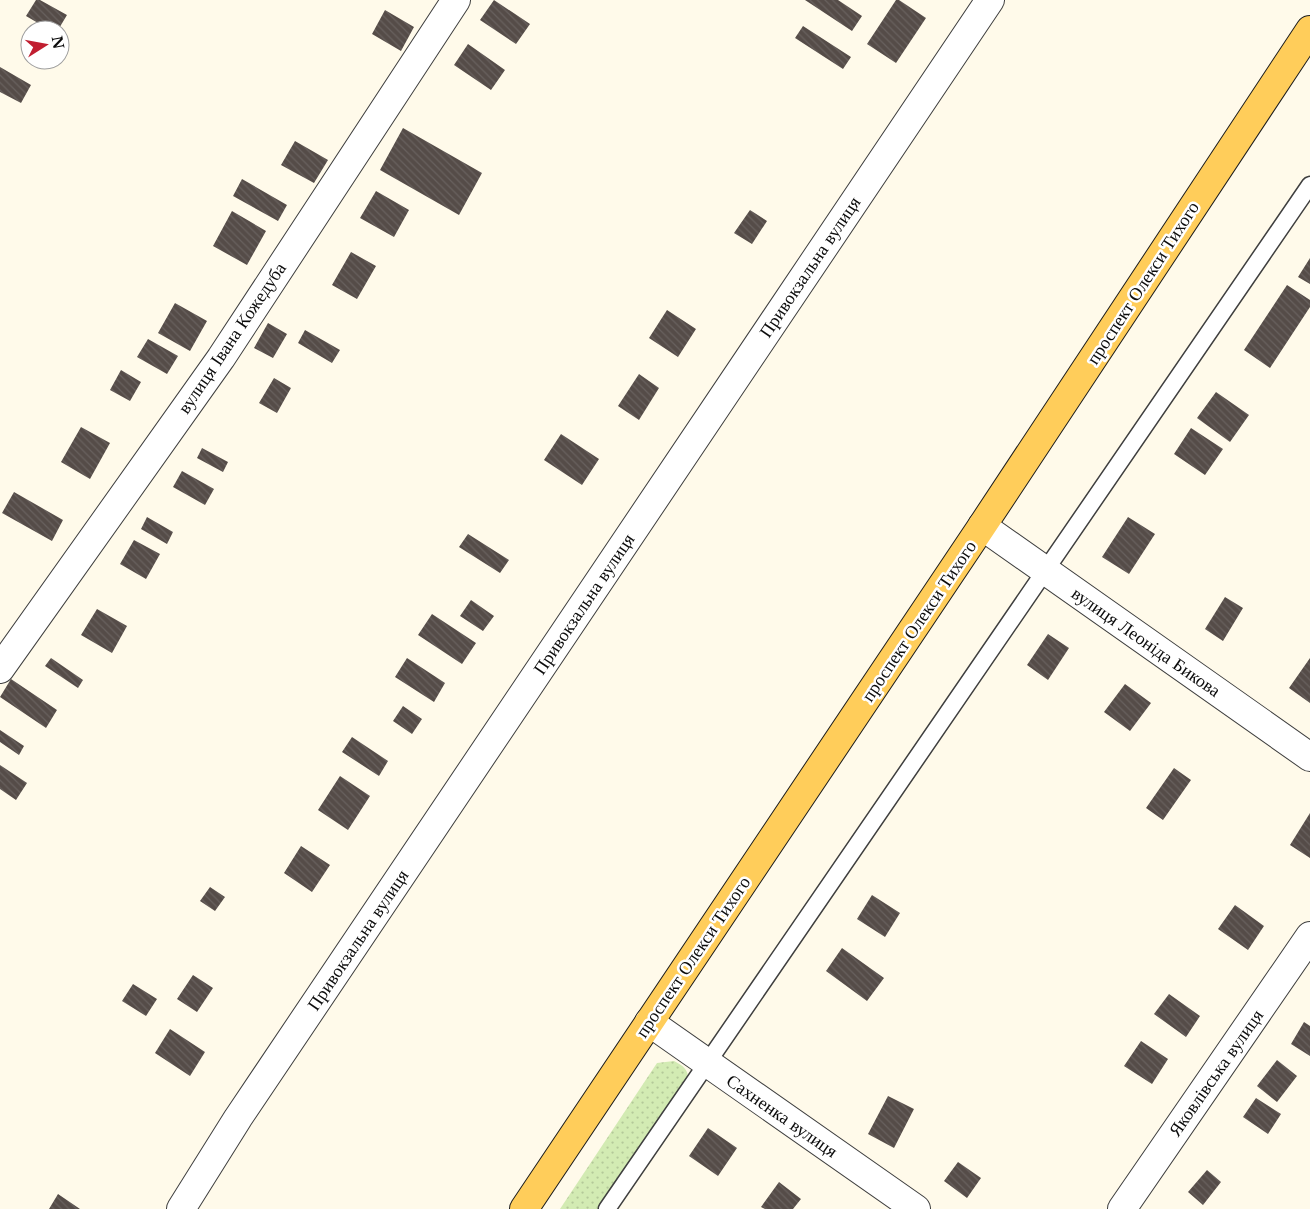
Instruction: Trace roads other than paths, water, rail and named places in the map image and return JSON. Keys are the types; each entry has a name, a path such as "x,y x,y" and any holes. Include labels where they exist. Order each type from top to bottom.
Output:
{"main road":[{"name":"проспект Олекси Тихого","path":"524,1209 982,526 1310,30"}],"street":[{"name":"вулиця Івана Кожедуба","path":"0,669 221,358 456,0"},
{"name":"Привокзальна вулиця","path":"181,1209 243,1110 990,0"},
{"name":"вулиця Леоніда Бикова","path":"982,526 1310,757"},
{"name":"Яковлівська вулиця","path":"1122,1209 1310,936"},
{"name":"Сахненка вулиця","path":"649,1022 916,1209"}],"lane":[{"path":"607,1209 1310,185"}]}
